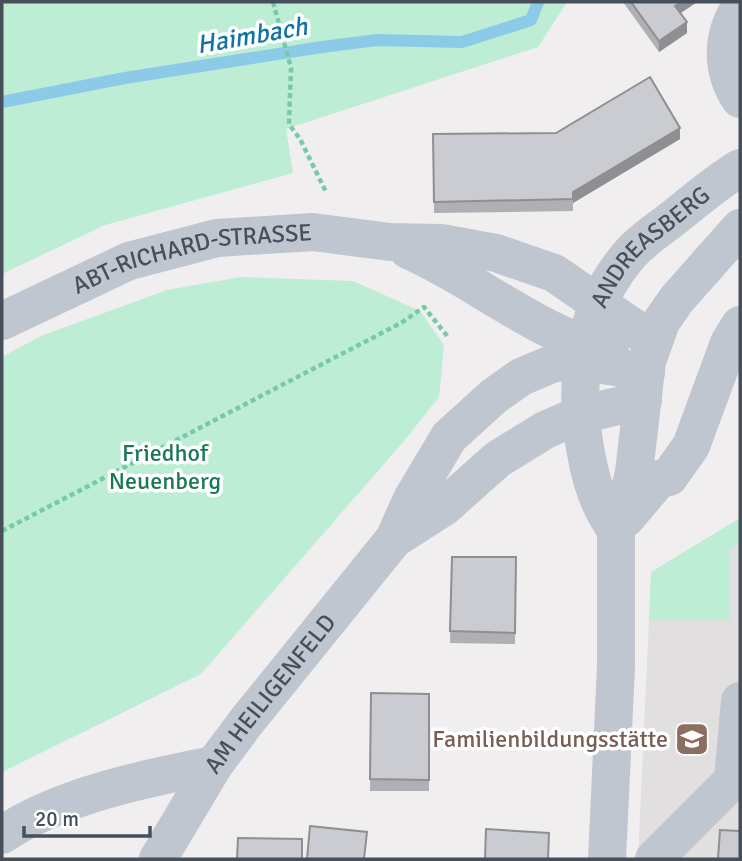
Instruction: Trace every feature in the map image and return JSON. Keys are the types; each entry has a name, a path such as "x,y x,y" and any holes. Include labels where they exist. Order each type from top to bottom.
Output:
{"street":[{"path":"740,7 730,29 725,53 728,81 740,99"},
{"name":"ANDREASBERG","path":"616,530 599,503 588,472 580,415 585,354 597,303 631,253 717,183 740,168"},
{"name":"ANDREASBERG","path":"647,368 662,322 687,285 740,228"},
{"name":"ABT-RICHARD-STRASSE","path":"2,321 129,261 216,238 313,232 390,242 440,243 496,253 554,273 597,303 647,368"},
{"name":"ABT-RICHARD-STRASSE","path":"390,242 460,276 585,354"},
{"path":"616,530 659,479 669,477 691,446 729,342 740,325"},
{"name":"AM HEILIGENFELD","path":"158,859 214,765 394,539 412,499 449,437 494,396 521,377 554,363 585,354 647,368"},
{"path":"607,859 616,667 616,530 626,507 634,472 647,368"},
{"name":"AM HEILIGENFELD","path":"394,539 444,507 498,460 545,430 580,415 647,368"},
{"path":"654,859 737,780 740,701"},
{"path":"2,835 51,809 153,777 214,765"}],"path":[{"path":"273,2 291,68 289,124 329,197"},
{"path":"2,531 401,323 424,307 448,337"}],"shaded area":[{"name":"Familienbildungsstätte","path":"740,543 740,859 638,859 649,620 730,620 730,549"}],"green space":[{"path":"2,2 567,2 538,47 286,129 293,173 105,225 2,274"},
{"name":"Friedhof Neuenberg","path":"241,277 353,281 420,311 444,345 439,397 404,441 201,674 2,772 2,357 41,336 167,290"},
{"path":"740,518 740,543 730,549 730,620 649,620 651,572"}],"building":[{"path":"631,2 681,2 675,6 687,22 659,41"},
{"path":"650,77 680,128 573,192 573,199 434,202 433,134 556,133"},
{"path":"452,557 516,557 515,633 450,631"},
{"path":"371,693 429,694 429,780 370,779"},
{"path":"310,826 367,832 364,859 307,859"},
{"path":"486,829 549,833 548,859 485,859"},
{"path":"720,830 740,831 740,859 718,859"},
{"path":"238,838 302,839 302,859 237,859"}],"waterway":[{"name":"Haimbach","path":"2,102 125,78 322,47 377,40 462,42 531,20 538,2"}],"place":[{"name":"Familienbildungsstätte","path":"692,739"}]}
